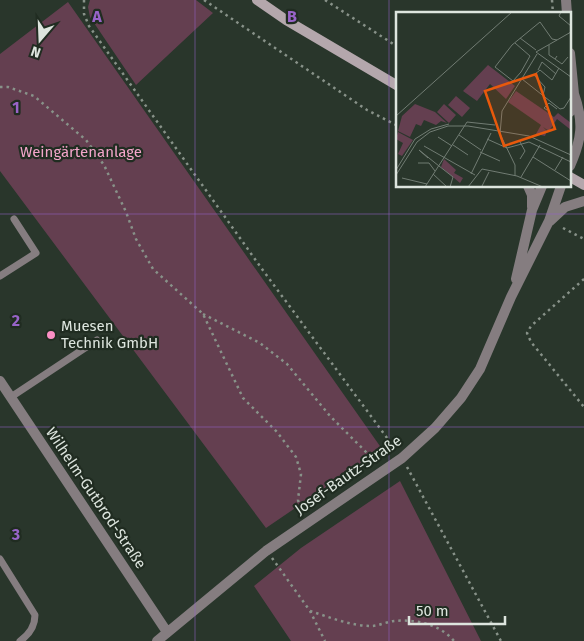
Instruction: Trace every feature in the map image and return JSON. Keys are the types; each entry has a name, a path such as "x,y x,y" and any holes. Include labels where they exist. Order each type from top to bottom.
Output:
{"main road":[{"path":"257,0 344,56 396,85"},
{"path":"572,179 584,184"}],"street":[{"path":"572,73 574,94 579,109 582,146 572,163"},
{"path":"572,103 574,94"},
{"name":"Josef-Bautz-Straße","path":"529,188 532,195 532,210"},
{"name":"Josef-Bautz-Straße","path":"512,297 532,210 541,188"},
{"name":"Josef-Bautz-Straße","path":"157,641 266,551 402,458 435,428 461,398 480,369 549,221 561,188"},
{"name":"Josef-Bautz-Straße","path":"549,221 565,208 584,201"},
{"name":"Wilhelm-Gutbrod-Straße","path":"0,381 6,394 168,632"}],"lane":[{"path":"0,276 36,253 14,219"},
{"path":"6,394 97,340"},
{"path":"0,559 35,615 35,622 31,631 20,641"}],"path":[{"path":"84,0 84,14 88,26 262,269 402,458 501,641"},
{"path":"204,0 367,110 396,125"},
{"path":"326,0 396,45"},
{"path":"0,87 8,87 34,96 86,140 104,165 126,212 136,239 153,269 203,314 260,343 286,364 330,416 374,460"},
{"path":"563,228 584,238"},
{"path":"584,279 531,326 527,333 531,342 584,407"},
{"path":"203,314 243,398 277,432 296,457 301,474 298,500 306,522"},
{"path":"266,551 310,611 325,641"},
{"path":"310,611 343,621 372,626 393,621 423,622 448,633 454,641"}],"green space":[{"path":"90,0 196,0 213,13 136,85 90,17 88,7"},
{"name":"Weingärtenanlage","path":"68,2 382,449 266,528 0,171 0,54"},
{"path":"400,481 481,641 291,641 254,586 301,548"}],"place":[{"name":"Muesen Technik GmbH","path":"51,335"}]}
